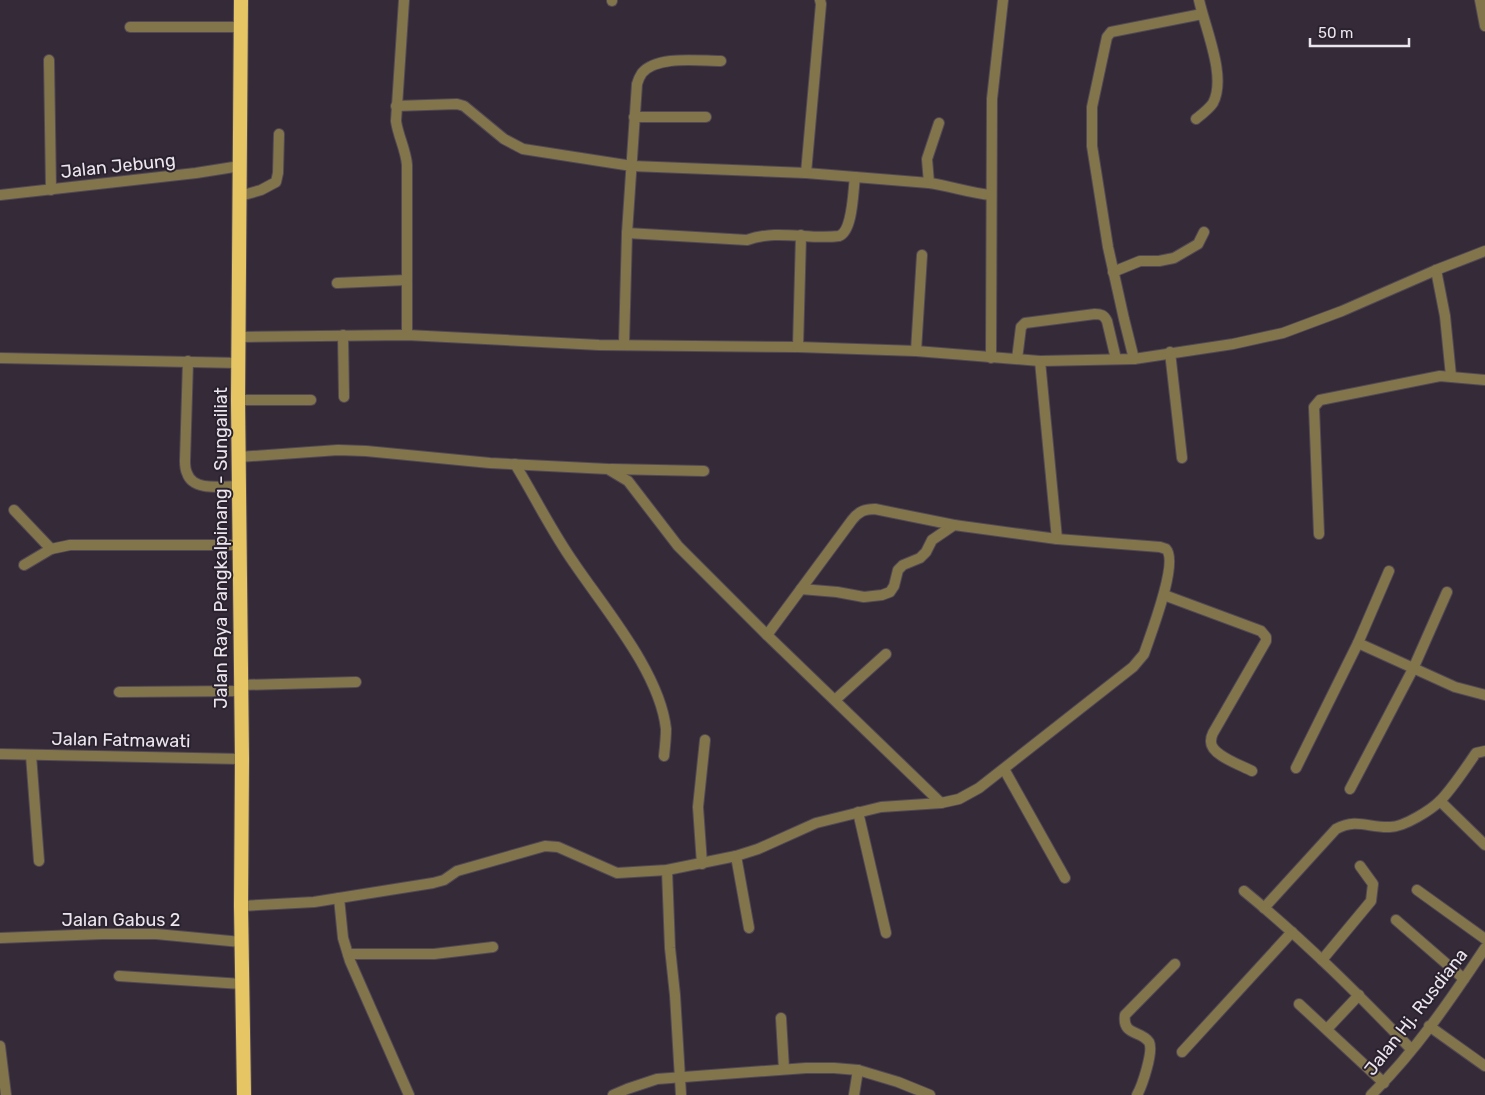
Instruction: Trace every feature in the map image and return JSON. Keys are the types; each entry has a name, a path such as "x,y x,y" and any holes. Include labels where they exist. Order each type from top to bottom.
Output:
{"highway":[{"name":"Jalan Raya Pangkalpinang - Sungailiat","path":"241,0 238,400 242,759 241,942 244,1095"}],"street":[{"path":"404,0 396,106 397,130 403,143 407,165 407,335"},
{"path":"806,173 820,0"},
{"path":"991,358 992,94 1003,0"},
{"path":"1196,119 1212,105 1216,93 1217,70 1200,0"},
{"path":"1480,0 1485,26"},
{"path":"1134,358 1114,272 1095,172 1091,125 1095,87 1108,34 1115,30 1202,14"},
{"path":"130,27 240,27"},
{"path":"49,60 52,190"},
{"path":"624,344 626,233 637,84 642,73 662,62 721,61"},
{"path":"396,106 456,104 464,106 504,139 523,149 632,166 806,173 929,183 991,195"},
{"path":"634,117 706,117"},
{"path":"929,183 927,159 939,123"},
{"path":"240,196 261,190 276,182 279,134"},
{"name":"Jalan Jebung","path":"0,195 196,173 240,166"},
{"path":"626,233 747,240 764,236 801,235 832,237 844,234 849,226 855,177"},
{"path":"1114,272 1140,261 1159,261 1174,258 1198,244 1204,232"},
{"path":"798,347 801,235"},
{"path":"239,337 407,335 599,345 798,347 916,351 1040,361 1134,358 1233,344 1282,334 1485,251"},
{"path":"916,351 922,255"},
{"path":"1436,270 1446,316 1451,376"},
{"path":"337,283 407,280"},
{"path":"1017,359 1021,327 1025,322 1095,314 1101,314 1107,321 1116,359"},
{"path":"343,336 344,397"},
{"path":"1170,352 1182,458"},
{"path":"0,358 239,363"},
{"path":"188,361 185,460 187,473 196,484 239,486"},
{"path":"1040,361 1057,539"},
{"path":"1319,534 1314,407 1320,400 1427,378 1451,376 1485,380"},
{"path":"238,400 311,400"},
{"path":"239,457 338,450 516,464 608,469 704,471"},
{"path":"516,464 565,549 634,650 650,679 664,717 666,731 664,756"},
{"path":"608,469 628,481 678,546 941,803"},
{"path":"241,906 294,904 438,882 457,872 545,846 558,847 617,873 667,870 736,856 758,849 816,823 858,812 890,806 941,803 958,799 980,788 1133,667 1144,654 1164,595 1170,556 1166,549 1057,539 954,525 875,509 862,511 852,520 767,634"},
{"path":"14,510 52,548"},
{"path":"801,589 837,592 864,598 890,592 894,586 898,570 903,565 920,558 926,552 932,540 954,525"},
{"path":"24,565 52,548 70,545 239,545"},
{"path":"1296,768 1358,643 1388,571"},
{"path":"1350,789 1414,669 1447,592"},
{"path":"1164,595 1261,631 1266,637 1266,641 1213,733 1211,741 1212,748 1216,753 1252,770"},
{"path":"1358,643 1455,686 1485,695"},
{"path":"835,700 886,654"},
{"path":"119,692 356,682"},
{"path":"702,864 698,807 705,740"},
{"path":"1264,908 1336,829 1346,824 1355,823 1389,827 1408,822 1440,801 1476,754 1485,751"},
{"name":"Jalan Fatmawati","path":"0,754 242,759"},
{"path":"31,755 39,861"},
{"path":"1004,769 1065,878"},
{"path":"1440,801 1485,844"},
{"path":"858,812 886,933"},
{"path":"736,856 749,928"},
{"path":"1322,960 1371,901 1373,884 1360,866"},
{"path":"667,870 670,948 681,1095"},
{"path":"1417,890 1485,939"},
{"path":"1244,891 1292,932 1359,995 1411,1049"},
{"path":"339,898 343,938 348,954 408,1095"},
{"path":"1396,920 1464,980"},
{"path":"1182,1052 1292,932"},
{"name":"Jalan Gabus 2","path":"0,938 156,934 241,942"},
{"path":"348,954 434,954 493,947"},
{"name":"Jalan Hj. Rusdiana","path":"1371,1095 1384,1083 1429,1026 1464,980 1485,948"},
{"path":"1136,1095 1146,1071 1150,1046 1148,1041 1126,1027 1125,1015 1175,964"},
{"path":"119,976 242,984"},
{"path":"1327,1029 1359,995"},
{"path":"1299,1004 1384,1083"},
{"path":"781,1018 784,1069"},
{"path":"1429,1026 1485,1066"},
{"path":"0,1046 6,1095"},
{"path":"614,1095 628,1092 657,1080 679,1077 784,1069 834,1068 858,1070 898,1082 930,1095"},
{"path":"854,1095 858,1070"}]}
